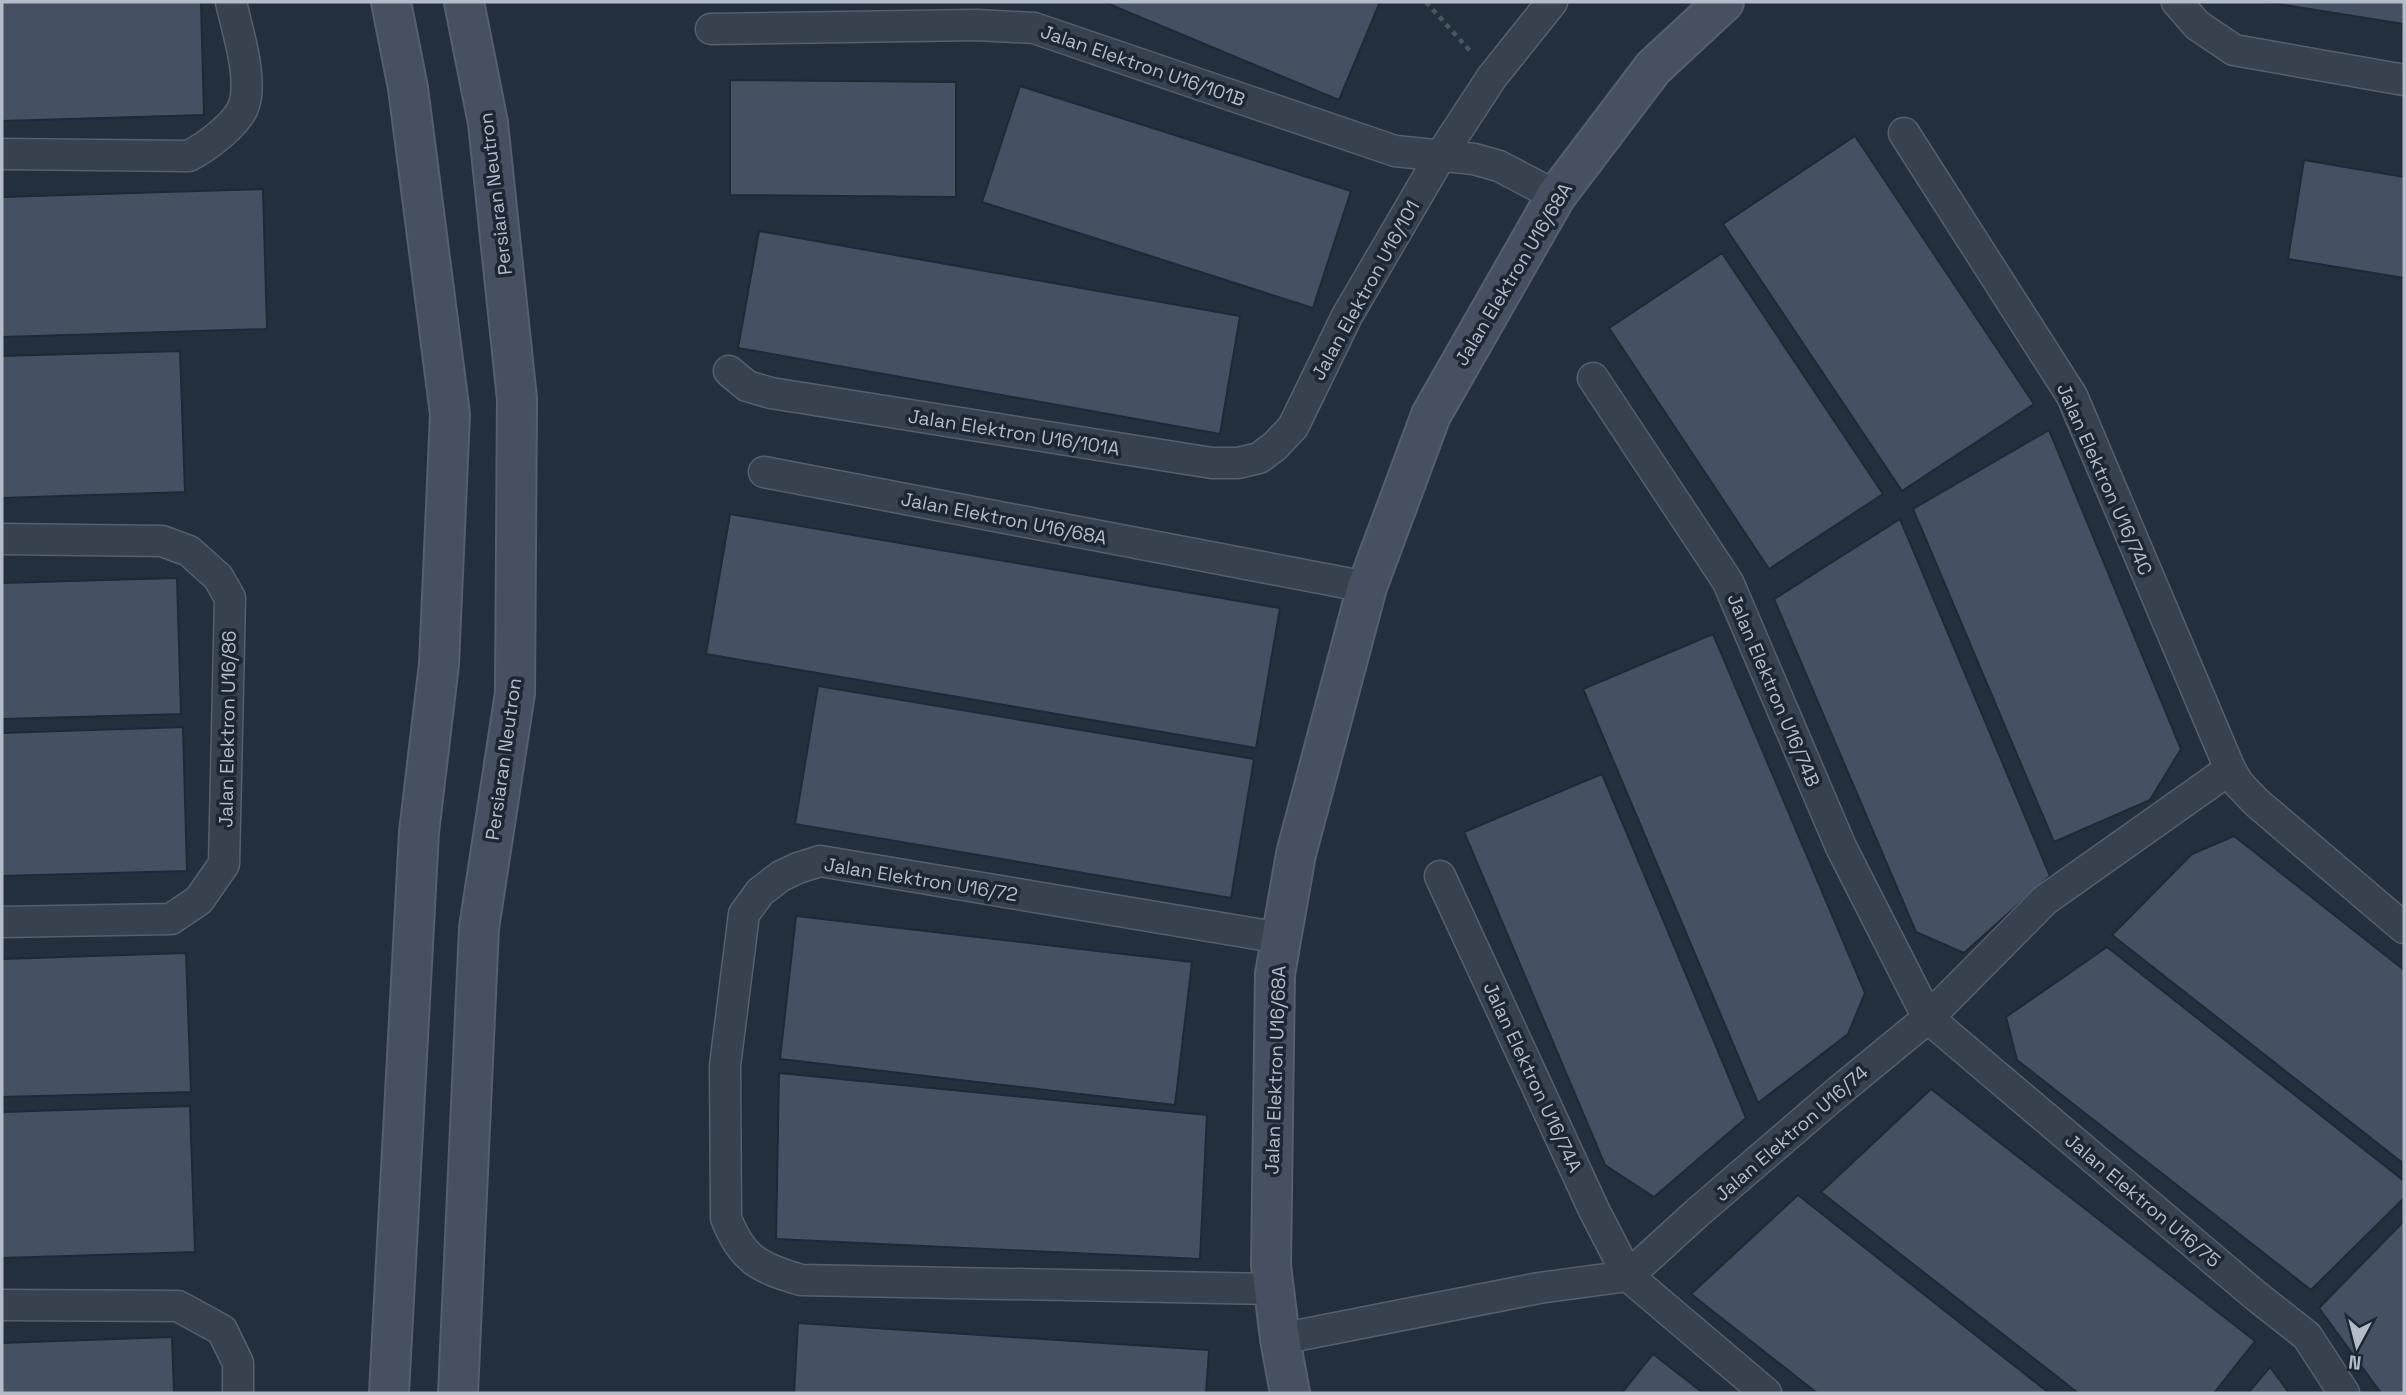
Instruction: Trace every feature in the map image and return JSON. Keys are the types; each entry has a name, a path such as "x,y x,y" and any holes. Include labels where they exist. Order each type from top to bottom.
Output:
{"street":[{"path":"2,155 188,156 208,146 228,128 244,106 247,75 231,2"},
{"path":"389,1393 419,832 439,664 450,414 408,88 391,2"},
{"name":"Persiaran Neutron","path":"458,1393 480,928 515,693 517,412 488,123 464,2"},
{"name":"Jalan Elektron U16/101","path":"1293,427 1347,316 1441,155 1492,77 1552,2"},
{"name":"Jalan Elektron U16/68A","path":"1290,1393 1271,1265 1275,974 1296,854 1367,587 1431,415 1556,196 1653,68 1724,2"},
{"path":"2177,2 2197,25 2234,50 2404,80"},
{"name":"Jalan Elektron U16/101B","path":"711,29 976,25 1034,28 1395,151 1441,155"},
{"name":"Jalan Elektron U16/74C","path":"1904,134 2072,396 2230,769"},
{"path":"1441,155 1474,159 1499,166 1556,196"},
{"name":"Jalan Elektron U16/101A","path":"729,371 747,386 771,393 1212,463 1238,463 1259,458 1293,427"},
{"name":"Jalan Elektron U16/74B","path":"1593,378 1728,582 1841,847 1928,1018"},
{"name":"Jalan Elektron U16/68A","path":"764,472 1367,587"},
{"name":"Jalan Elektron U16/86","path":"2,539 162,541 189,551 218,577 230,598 224,864 200,900 171,919 2,922"},
{"path":"2230,769 2238,783 2256,802 2404,928"},
{"name":"Jalan Elektron U16/74","path":"1629,1276 1697,1213 1928,1018 2045,900 2230,769"},
{"name":"Jalan Elektron U16/72","path":"1274,1289 801,1280 774,1272 749,1257 734,1239 726,1218 725,1066 744,914 760,892 781,876 820,861 1281,938"},
{"name":"Jalan Elektron U16/74A","path":"1440,876 1594,1210 1629,1276"},
{"name":"Jalan Elektron U16/75","path":"1928,1018 2245,1287 2307,1336 2344,1393"},
{"path":"1280,1339 1539,1288 1629,1276 1766,1393"},
{"path":"2,1305 178,1306 222,1330 238,1363 237,1393"}],"path":[{"path":"1426,2 1492,77"}],"building":[{"path":"2,2 201,2 204,115 2,121"},
{"path":"1104,2 1380,2 1339,100"},
{"path":"2266,2 2404,2 2404,24"},
{"path":"730,80 956,82 956,197 730,195"},
{"path":"1020,86 1351,191 1313,308 982,202"},
{"path":"1855,136 2034,404 1902,491 1723,224"},
{"path":"2304,160 2404,177 2404,278 2288,259"},
{"path":"263,189 267,329 2,337 2,197"},
{"path":"759,231 1240,316 1220,434 738,348"},
{"path":"1722,253 1883,494 1769,569 1609,328"},
{"path":"180,351 185,492 2,498 2,356"},
{"path":"2049,430 2181,749 2150,800 2054,842 1913,509"},
{"path":"730,514 1280,608 1256,748 706,654"},
{"path":"1900,519 2050,876 1964,953 1916,932 1774,599"},
{"path":"177,578 181,714 2,719 2,583"},
{"path":"1713,634 1865,993 1848,1034 1758,1103 1583,689"},
{"path":"818,686 1254,759 1231,898 795,824"},
{"path":"183,727 187,871 2,876 2,733"},
{"path":"1602,774 1746,1118 1654,1197 1605,1165 1464,832"},
{"path":"2234,836 2404,970 2404,1164 2112,935 2192,854"},
{"path":"796,916 1192,962 1175,1105 780,1059"},
{"path":"2107,947 2404,1181 2404,1198 2311,1290 2017,1060 2006,1017"},
{"path":"186,953 191,1092 2,1097 2,959"},
{"path":"779,1073 1207,1115 1200,1259 776,1239"},
{"path":"1931,1089 2255,1341 2214,1393 2078,1393 1821,1192"},
{"path":"190,1106 195,1252 2,1258 2,1112"},
{"path":"1798,1195 2049,1393 1817,1393 1691,1294"},
{"path":"2404,1221 2404,1393 2381,1393 2319,1308"},
{"path":"798,1323 1209,1350 1206,1393 794,1393"},
{"path":"172,1337 174,1393 2,1393 2,1343"},
{"path":"1653,1354 1703,1393 1622,1393"},
{"path":"2270,1367 2289,1393 2248,1393"}]}
